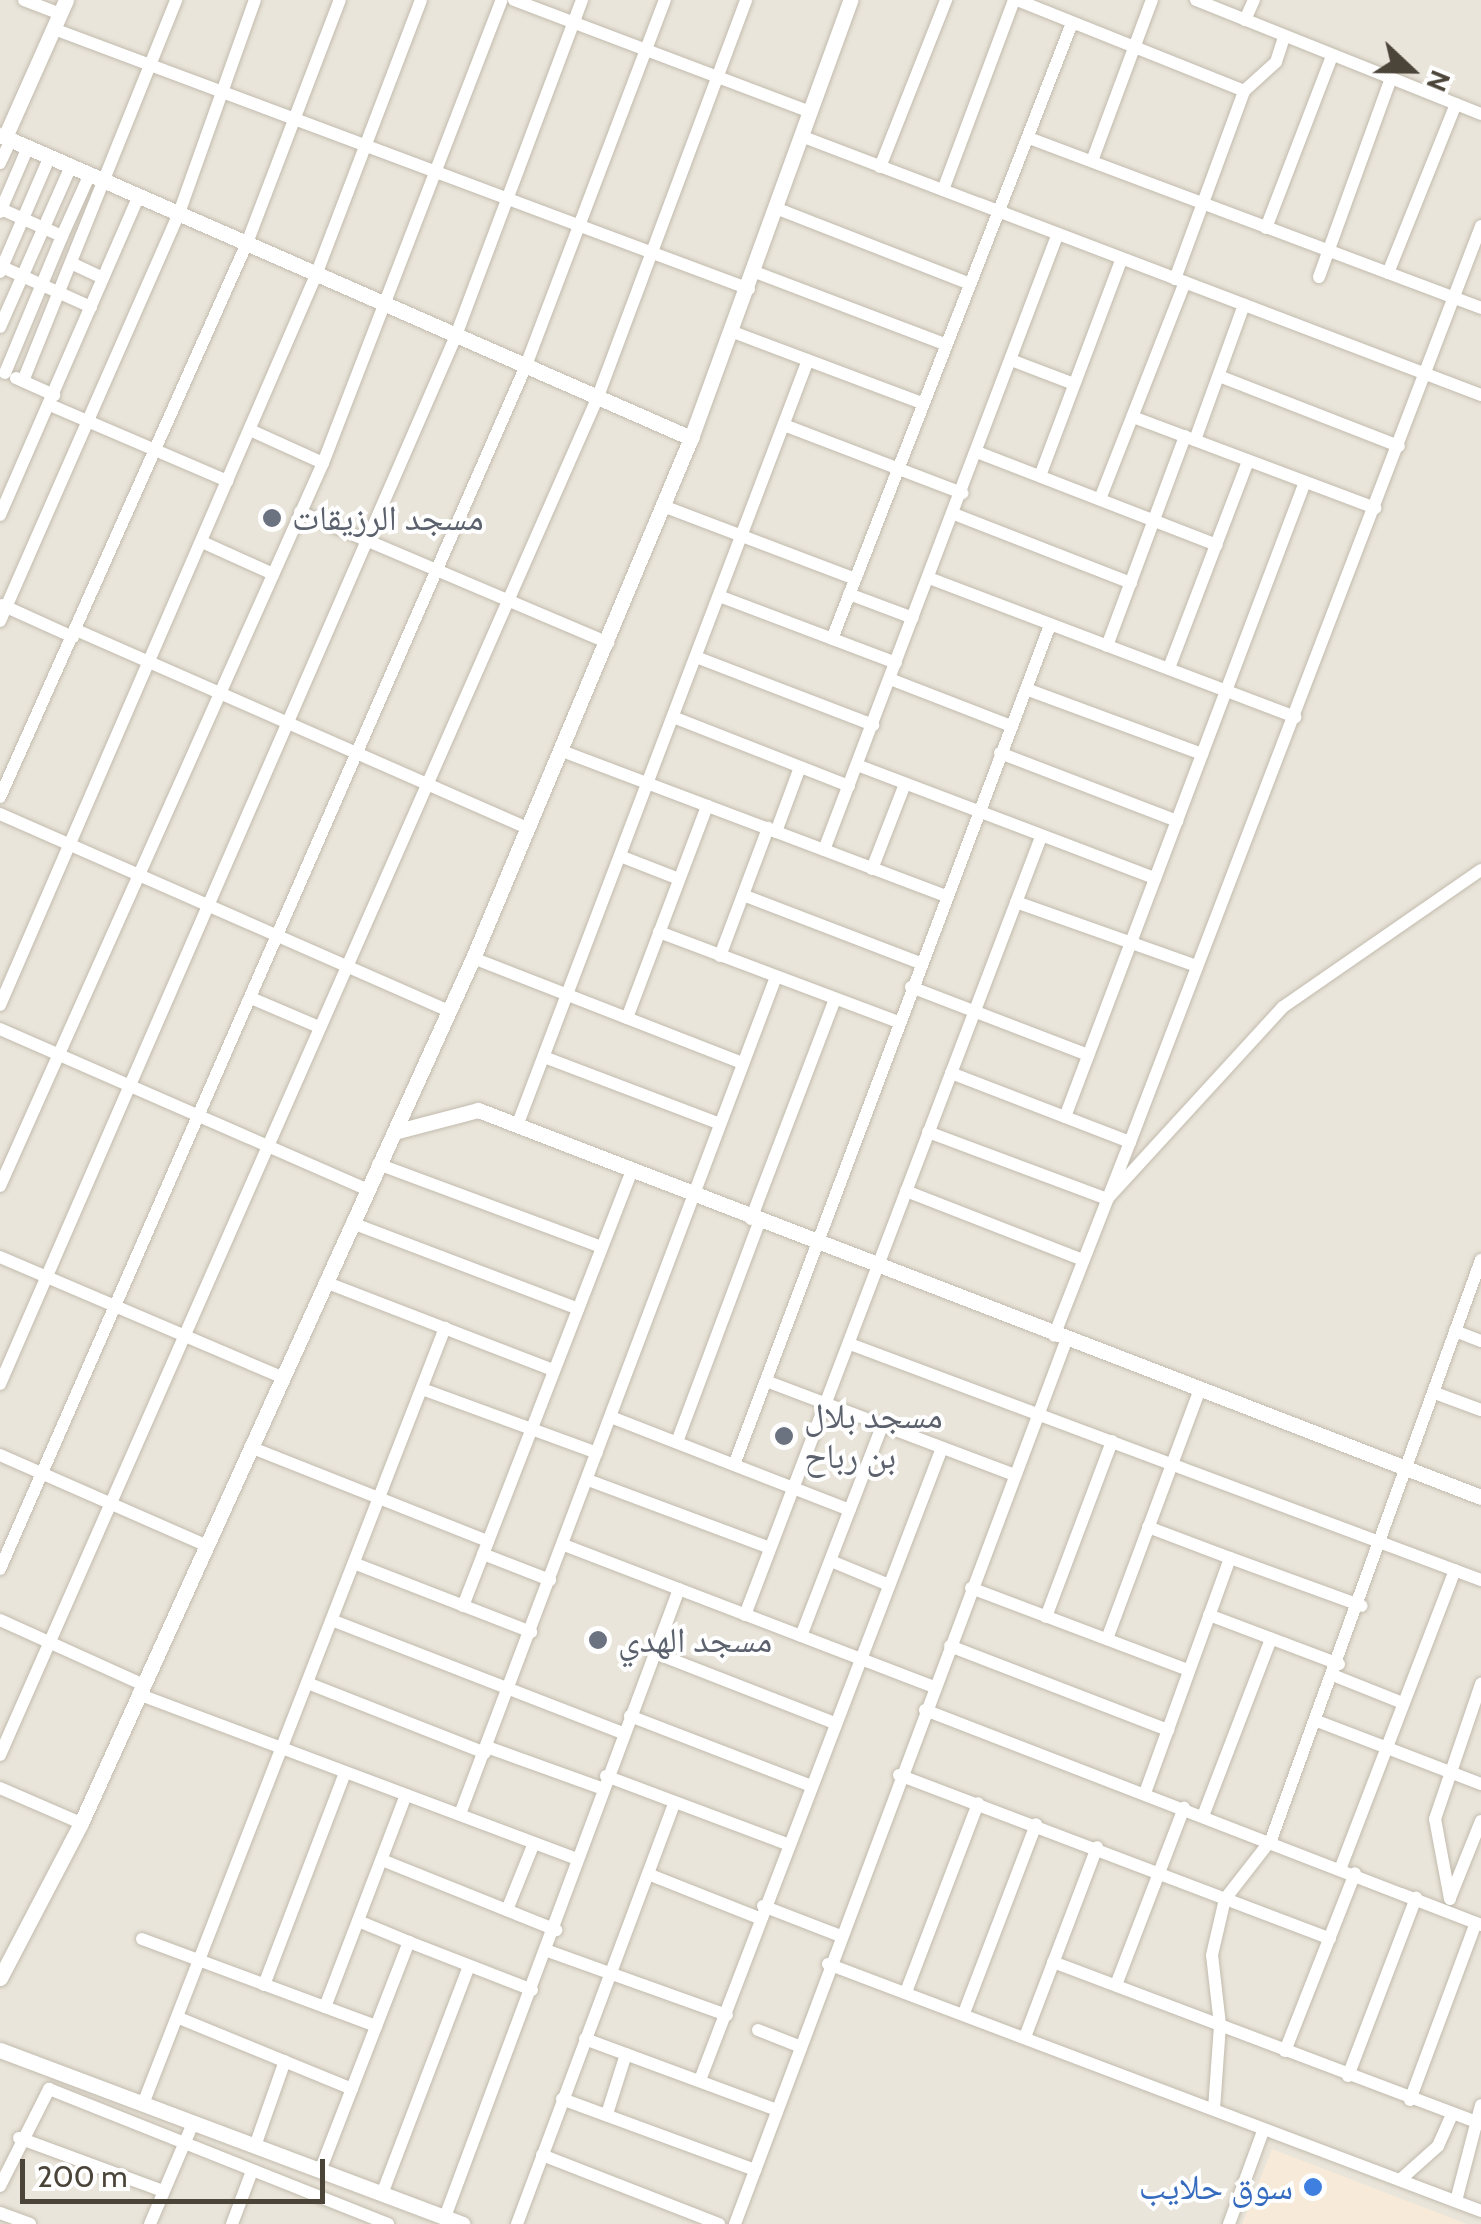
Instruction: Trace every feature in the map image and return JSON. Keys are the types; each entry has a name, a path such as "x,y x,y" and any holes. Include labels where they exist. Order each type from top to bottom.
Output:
{"street":[{"path":"24,0 152,63 296,119 368,141 749,289"},
{"path":"23,381 108,182 176,0"},
{"path":"0,620 3,605 179,213 256,0"},
{"path":"0,797 248,243 340,0"},
{"path":"0,1005 316,274 421,0"},
{"path":"0,1186 217,692 323,463 502,0"},
{"path":"514,0 647,47 810,112"},
{"path":"0,1384 126,1086 456,338 582,0"},
{"path":"0,1569 525,368 665,0"},
{"path":"0,1755 597,398 746,0"},
{"path":"1,1980 81,1824 473,958 692,438 756,272 850,0"},
{"path":"880,167 946,0"},
{"path":"942,190 1015,0 1244,91"},
{"path":"1092,161 1152,0"},
{"path":"1196,0 1481,114"},
{"path":"1246,20 1254,0"},
{"path":"0,163 5,137 60,15"},
{"path":"832,639 1072,23"},
{"path":"1100,499 1244,91 1276,62 1284,38"},
{"path":"1266,228 1332,56"},
{"path":"1319,277 1391,78"},
{"path":"1388,272 1456,104"},
{"path":"801,136 1481,395"},
{"path":"5,137 386,308 692,438"},
{"path":"1029,138 1481,308"},
{"path":"28,147 1,211 62,236"},
{"path":"50,156 1,268 91,306"},
{"path":"0,327 70,166"},
{"path":"90,174 3,372 88,420 228,481"},
{"path":"0,515 138,196"},
{"path":"778,209 968,283"},
{"path":"824,850 1057,236"},
{"path":"735,2224 838,1934 1039,1414 1083,1260 1479,236"},
{"path":"1040,476 1121,260"},
{"path":"72,264 103,278"},
{"path":"756,272 945,344"},
{"path":"1106,646 1155,520 1219,376 1244,306"},
{"path":"733,332 922,404"},
{"path":"517,1126 808,360"},
{"path":"1011,360 1074,384"},
{"path":"1219,376 1399,446"},
{"path":"1132,417 1376,508"},
{"path":"784,425 962,493"},
{"path":"250,430 323,463"},
{"path":"977,452 1217,545"},
{"path":"1169,668 1248,460"},
{"path":"1065,1117 1305,482"},
{"path":"663,506 854,579"},
{"path":"300,512 608,642"},
{"path":"954,514 1131,583"},
{"path":"202,542 274,574"},
{"path":"929,578 1295,718"},
{"path":"849,594 913,618"},
{"path":"719,596 896,663"},
{"path":"3,605 150,662 528,828"},
{"path":"734,1465 1050,624"},
{"path":"696,657 872,725"},
{"path":"890,679 1011,726"},
{"path":"1026,689 1202,754"},
{"path":"673,717 849,786"},
{"path":"562,750 945,896"},
{"path":"1000,753 1177,821"},
{"path":"857,765 1155,878"},
{"path":"720,956 800,767"},
{"path":"872,869 905,784"},
{"path":"626,1018 707,806"},
{"path":"0,814 448,1011"},
{"path":"745,1614 829,1404 1041,836"},
{"path":"620,856 679,878"},
{"path":"1107,1199 1283,1007 1481,870"},
{"path":"744,895 920,963"},
{"path":"1016,902 1197,966"},
{"path":"659,932 898,1022"},
{"path":"473,958 743,1063"},
{"path":"460,1814 776,976"},
{"path":"911,987 1088,1055"},
{"path":"251,998 319,1027"},
{"path":"676,1442 836,999"},
{"path":"0,1030 367,1188"},
{"path":"544,1057 720,1124"},
{"path":"951,1073 1130,1142"},
{"path":"394,1132 468,1109 1060,1339 1481,1497"},
{"path":"928,1132 1107,1199"},
{"path":"378,1164 602,1247"},
{"path":"464,1606 631,1172"},
{"path":"906,1191 1083,1260"},
{"path":"352,1222 578,1308"},
{"path":"0,1258 281,1377"},
{"path":"1214,2109 1220,2026 1212,1956 1225,1899 1271,1840 1411,1471 1481,1260"},
{"path":"325,1282 553,1370"},
{"path":"142,2104 310,1684 444,1328"},
{"path":"1455,1331 1481,1341"},
{"path":"850,1344 1481,1580"},
{"path":"766,1381 1015,1475"},
{"path":"422,1389 597,1453"},
{"path":"1108,1638 1199,1392"},
{"path":"1435,1393 1481,1410"},
{"path":"611,1417 850,1510"},
{"path":"801,1636 882,1426"},
{"path":"1046,1616 1112,1441"},
{"path":"250,1448 380,1499 550,1580"},
{"path":"700,2080 787,1844 942,1448"},
{"path":"0,1455 206,1544"},
{"path":"588,1480 770,1548"},
{"path":"1148,1527 1362,1606"},
{"path":"564,1545 934,1687"},
{"path":"1146,1793 1230,1558"},
{"path":"830,1561 889,1585"},
{"path":"356,1564 530,1632"},
{"path":"1340,1867 1455,1570"},
{"path":"972,1588 1188,1670"},
{"path":"444,2218 556,1930 576,1859 679,1589"},
{"path":"1210,1615 1271,1638 1404,1703"},
{"path":"0,1620 140,1689 284,1749 576,1859"},
{"path":"334,1621 623,1733"},
{"path":"1204,1816 1271,1638"},
{"path":"950,1646 1168,1730"},
{"path":"655,1653 835,1723"},
{"path":"310,1684 486,1750 674,1802 787,1844"},
{"path":"1447,1904 1435,1819 1448,1771 1481,1684"},
{"path":"925,1710 1416,1898 1447,1904 1479,1924 1410,2100"},
{"path":"630,1716 810,1785"},
{"path":"1317,1721 1481,1784"},
{"path":"264,1985 346,1773"},
{"path":"899,1775 1098,1847 1330,1939"},
{"path":"0,1788 81,1824"},
{"path":"325,2008 406,1796"},
{"path":"518,2224 674,1802"},
{"path":"906,1992 978,1803"},
{"path":"1116,1985 1184,1808"},
{"path":"1447,1904 1481,1822"},
{"path":"964,2013 1036,1824"},
{"path":"507,1910 534,1843"},
{"path":"1025,2037 1098,1847"},
{"path":"382,1860 556,1930"},
{"path":"1285,2051 1355,1873"},
{"path":"648,1874 838,1934"},
{"path":"1348,2076 1416,1898"},
{"path":"358,1921 532,1990"},
{"path":"142,1939 376,2026"},
{"path":"320,2171 409,1942"},
{"path":"548,1951 727,2015"},
{"path":"1053,1962 1478,2123"},
{"path":"828,1964 1480,2210 1475,2224"},
{"path":"382,2194 469,1966"},
{"path":"179,2018 352,2089"},
{"path":"758,2030 800,2047"},
{"path":"585,2040 777,2110"},
{"path":"0,2050 462,2224"},
{"path":"607,2114 626,2054"},
{"path":"254,2146 285,2062"},
{"path":"0,2186 45,2089 388,2224"},
{"path":"562,2099 755,2170"},
{"path":"1456,2201 1481,2105"},
{"path":"1400,2180 1438,2146 1452,2114"},
{"path":"150,2224 192,2123"},
{"path":"1229,2224 1263,2131"},
{"path":"19,2138 163,2191"},
{"path":"542,2154 719,2224"},
{"path":"232,2224 252,2171"},
{"path":"0,2212 30,2224"}],"shaded area":[{"path":"0,0 1481,0 1481,2224 0,2224"},
{"name":"سوق حلايب","path":"1272,2149 1467,2224 1242,2224"}],"place":[{"name":"مسجد الرزيقات","path":"272,518"},
{"name":"مسجد بلال بن رباح","path":"784,1436"},
{"name":"مسجد الهدي","path":"598,1640"},
{"name":"سوق حلايب","path":"1313,2187"}]}
